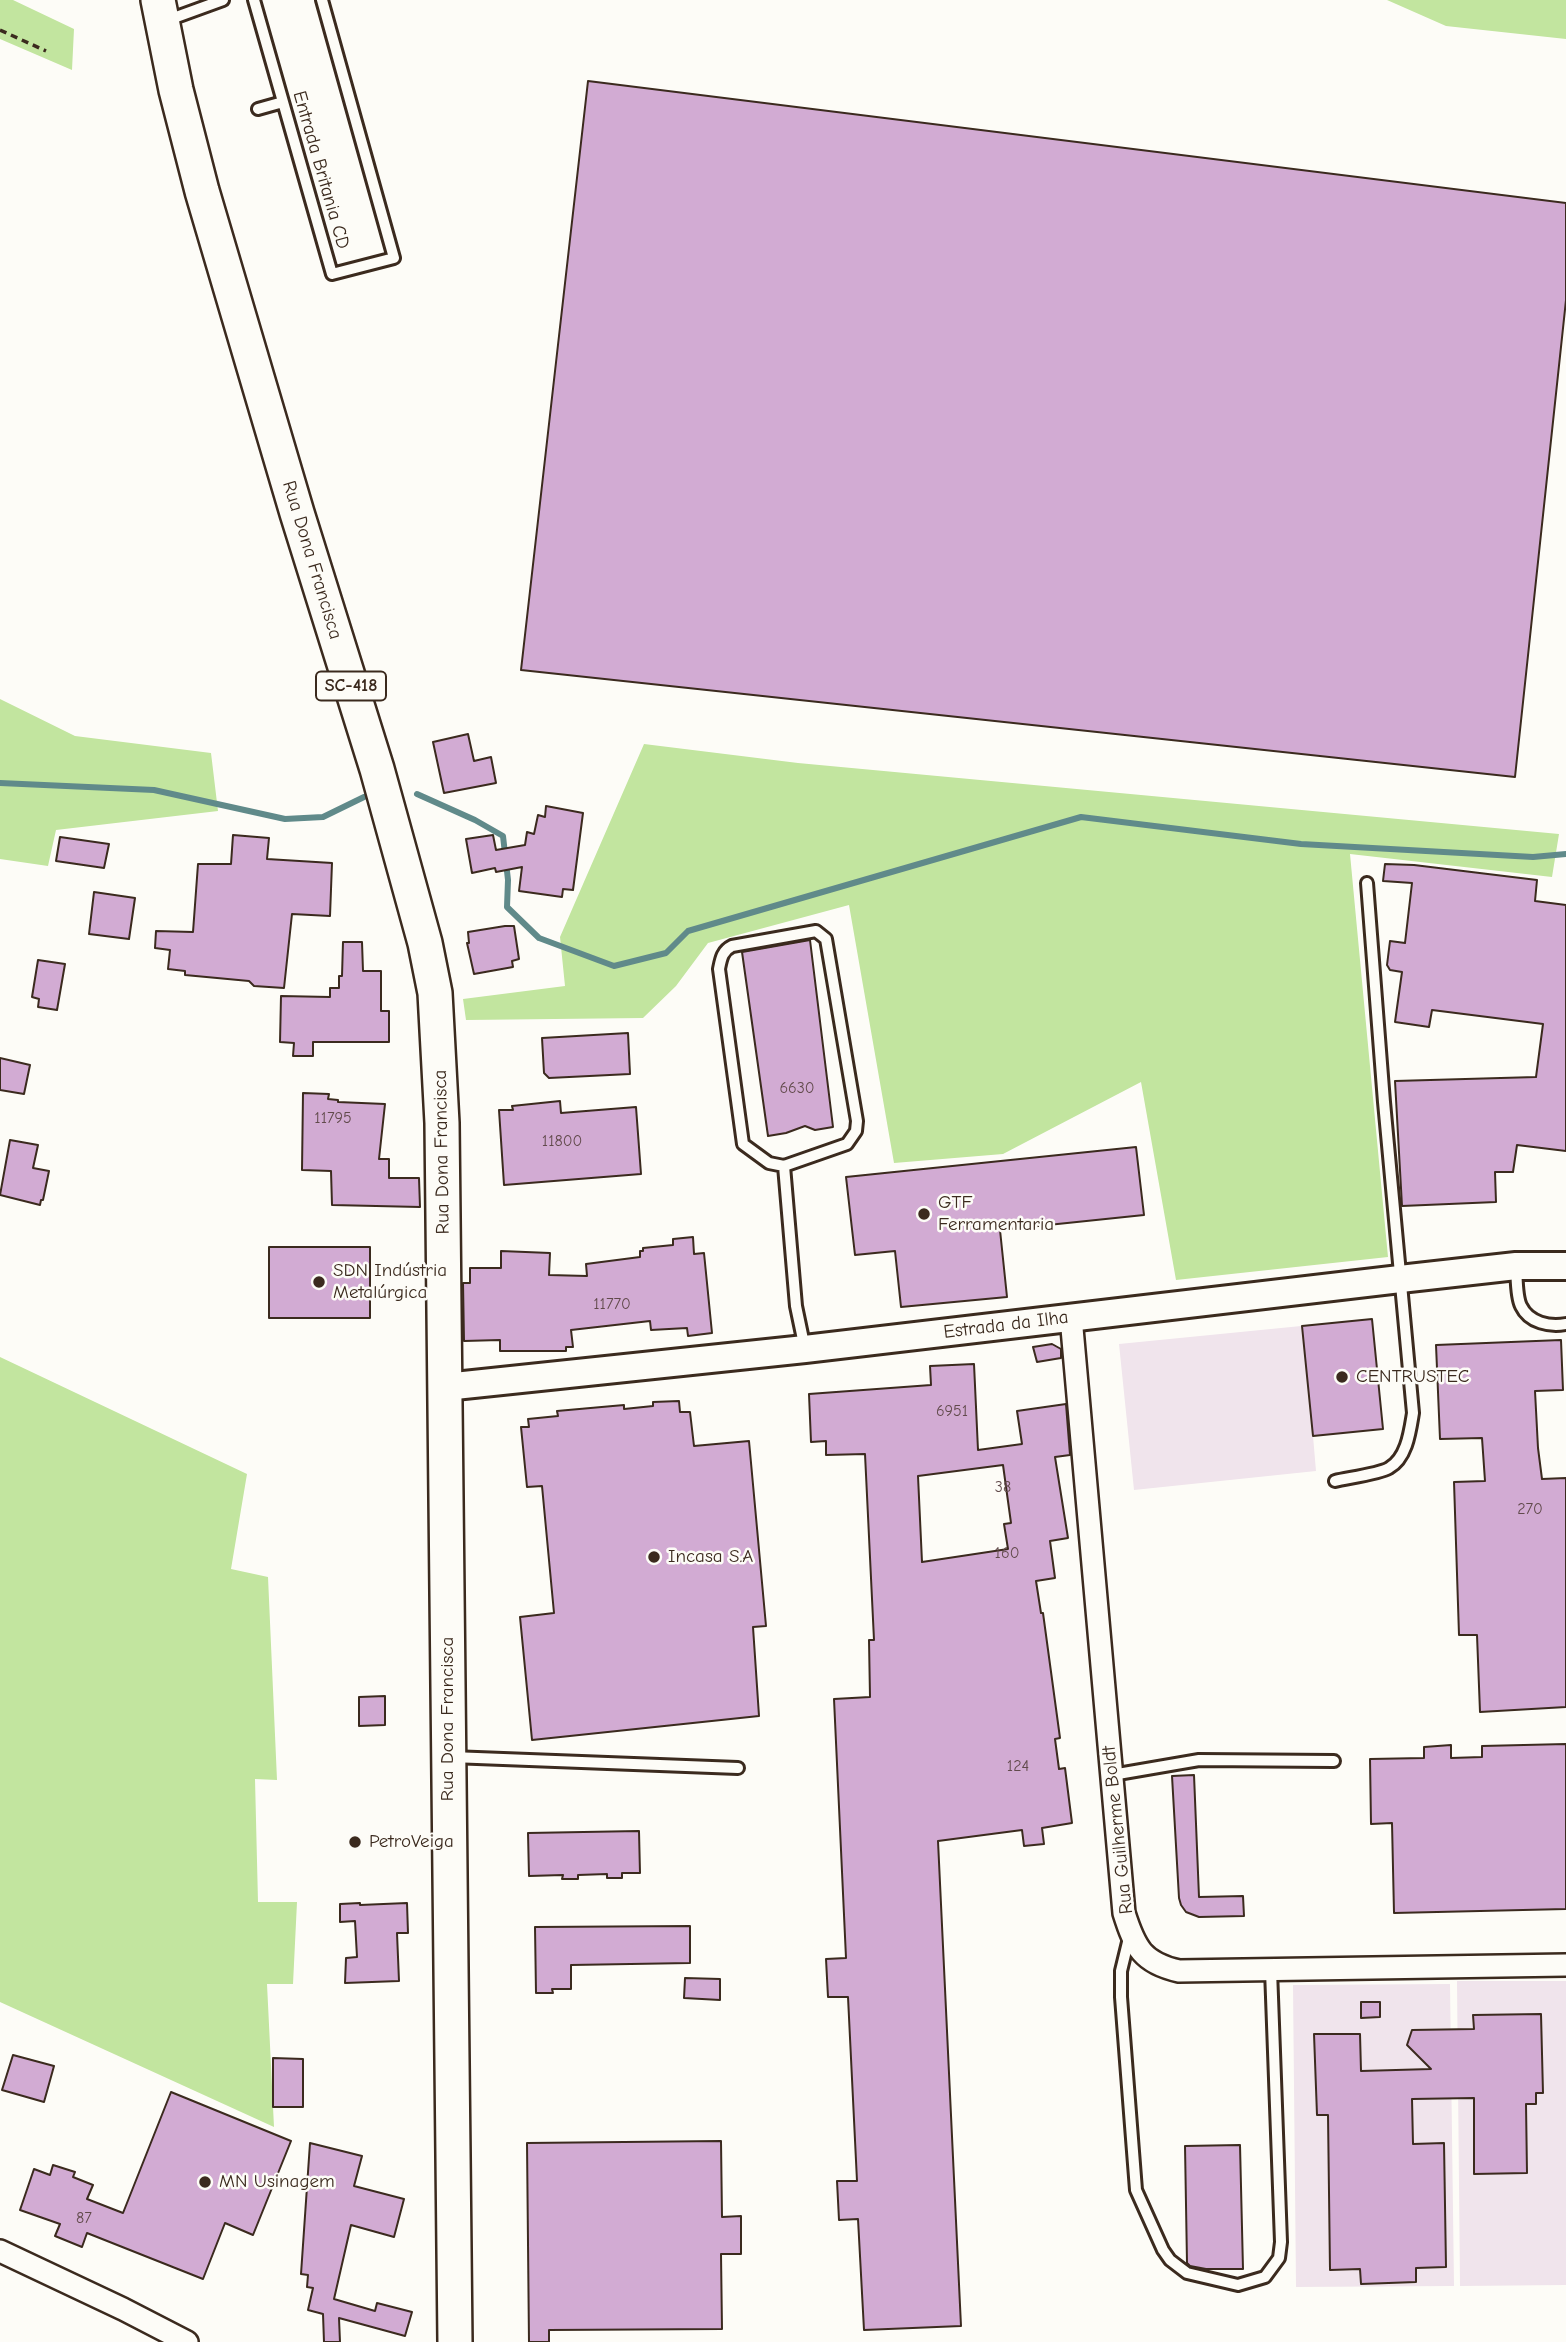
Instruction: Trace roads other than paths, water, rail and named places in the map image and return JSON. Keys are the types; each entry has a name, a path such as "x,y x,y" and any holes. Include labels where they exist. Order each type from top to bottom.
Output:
{"main road":[{"name":"Rua Dona Francisca","path":"160,11 202,191 301,526 377,769 435,993 440,1062 445,1387 455,2342"}],"street":[{"name":"Estrada da Ilha","path":"445,1387 805,1349 1516,1266 1566,1266"},
{"name":"Rua Guilherme Boldt","path":"1072,1317 1124,1913 1130,1934 1142,1953 1159,1966 1179,1971 1566,1965"},
{"path":"0,2251 187,2342"}],"lane":[{"path":"160,11 223,0"},
{"name":"Entrada Britania CD","path":"254,0 332,274 394,258 322,0"},
{"path":"258,109 283,102"},
{"path":"1335,1481 1390,1468 1401,1455 1409,1437 1413,1413 1367,883"},
{"path":"816,931 826,939 857,1121 856,1131 846,1144 785,1166 769,1163 743,1144 719,969 722,955 732,946 816,931"},
{"path":"785,1166 796,1306 805,1349"},
{"path":"1516,1266 1521,1306 1530,1317 1540,1324 1566,1324"},
{"path":"449,1757 738,1768"},
{"path":"1112,1775 1199,1760 1334,1760"},
{"path":"1130,1934 1121,1971 1121,1997 1136,2190 1170,2260 1187,2273 1238,2285 1265,2277 1279,2258 1281,2242 1271,1970"}],"waterway":[{"path":"0,783 154,790 285,819 323,817 364,797"},
{"path":"417,794 503,836 508,880 507,907 539,938 614,966 666,953 688,931 1081,817 1301,844 1533,857 1566,854"}],"place":[{"name":"GTF Ferramentaria","path":"924,1214"},
{"name":"SDN Indústria Metalúrgica","path":"319,1282"},
{"name":"CENTRUSTEC","path":"1342,1377"},
{"name":"Incasa S.A","path":"654,1557"},
{"name":"PetroVeiga","path":"355,1842"},
{"name":"MN Usinagem","path":"205,2182"}]}
